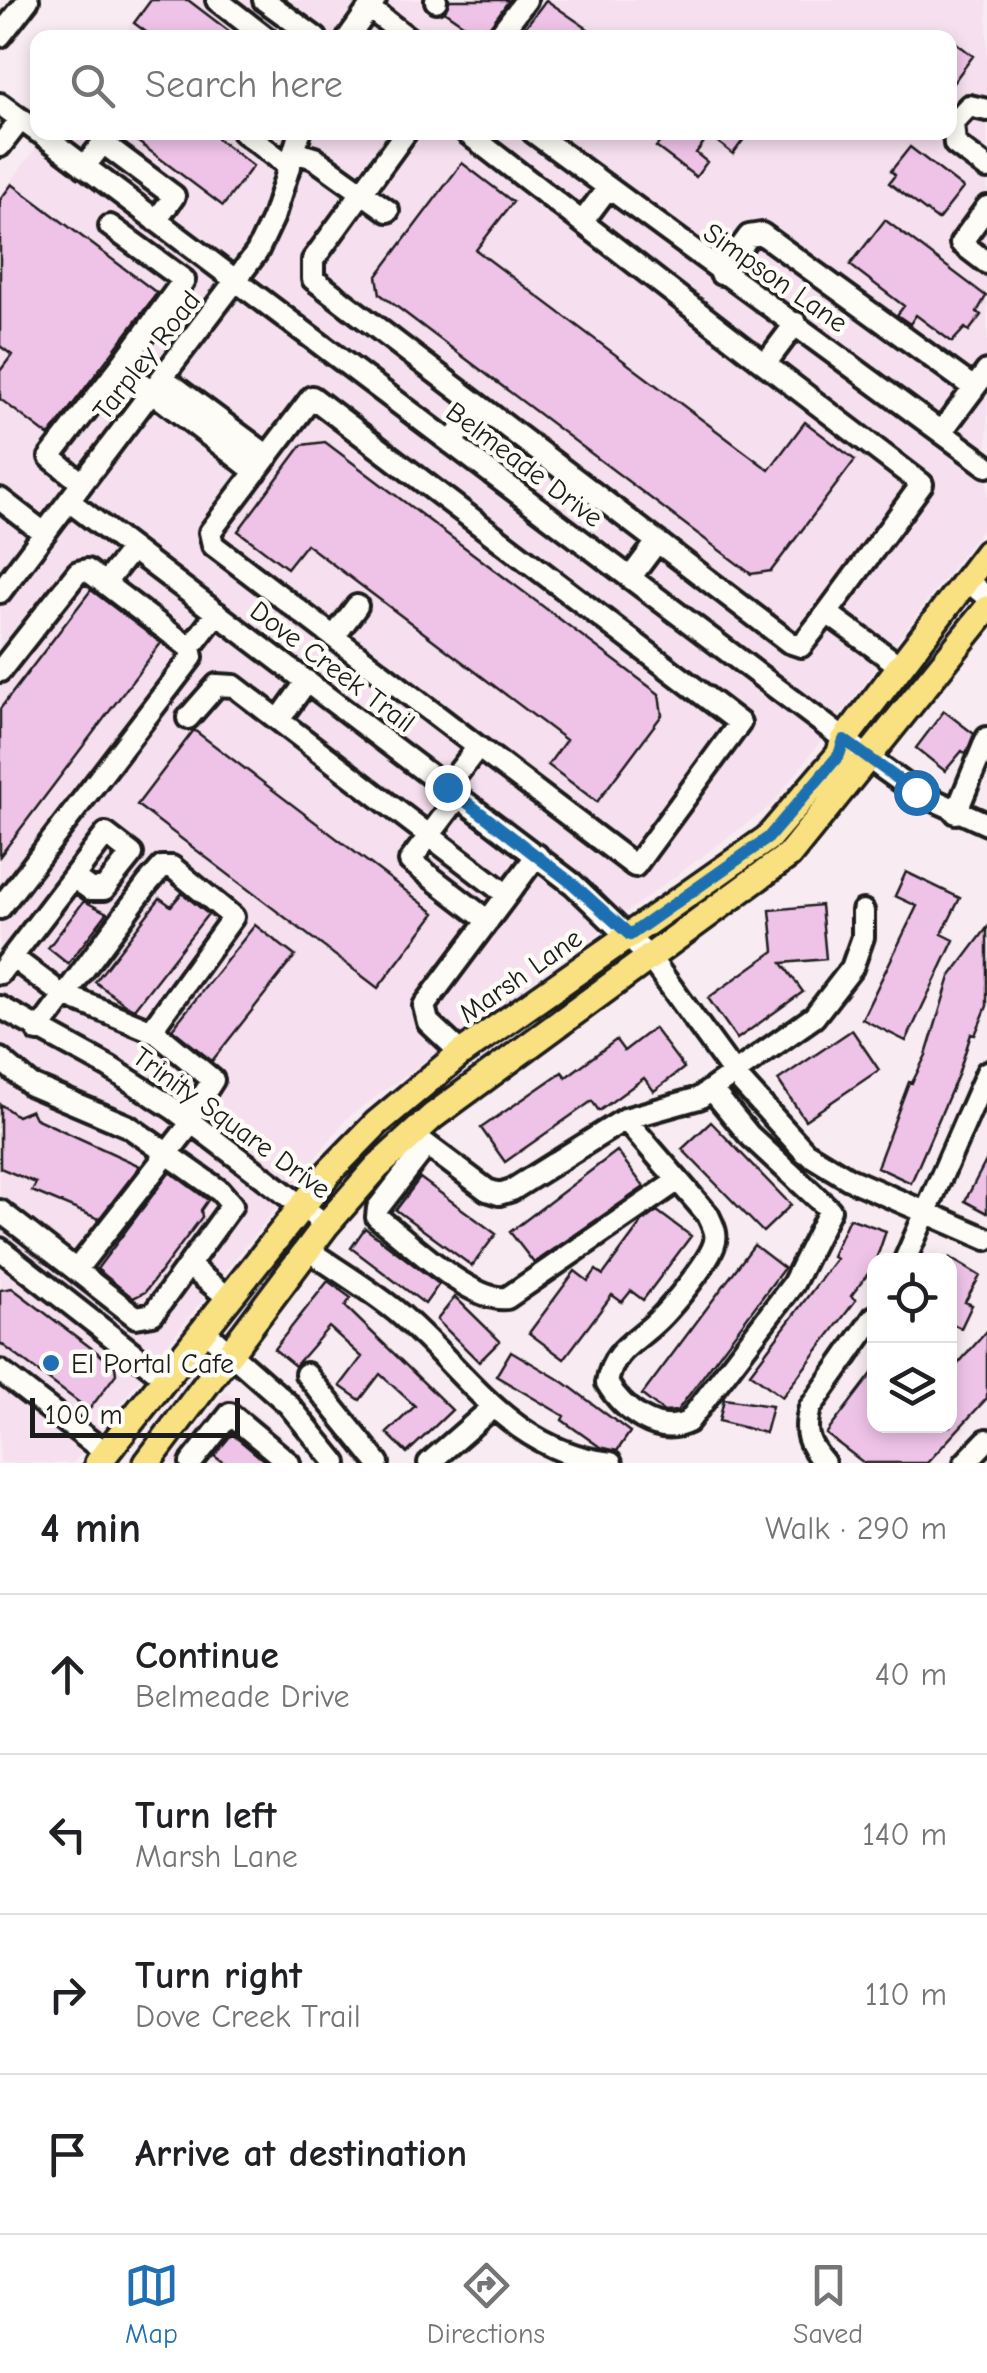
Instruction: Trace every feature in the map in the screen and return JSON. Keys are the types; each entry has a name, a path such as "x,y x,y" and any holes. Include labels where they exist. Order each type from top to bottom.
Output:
{"main road":[{"name":"Marsh Lane","path":"102,1458 206,1332 302,1206 377,1123 461,1053 768,838 839,755 844,740 987,553"},
{"path":"147,1463 326,1225 419,1139 789,855 987,609"}],"street":[{"path":"0,36 28,0"},
{"path":"217,0 256,30"},
{"path":"264,0 305,30"},
{"path":"504,30 526,0"},
{"path":"354,30 372,4 400,30"},
{"name":"Belmeade Drive","path":"0,104 30,126"},
{"path":"957,117 969,106 987,110"},
{"path":"0,146 30,129"},
{"name":"Belmeade Drive","path":"48,140 844,740 916,792 987,824"},
{"path":"265,140 314,158 388,211"},
{"path":"400,140 313,260 313,279 789,642 801,646 922,484 477,140"},
{"name":"Simpson Lane","path":"544,140 987,466"},
{"path":"954,140 987,168"},
{"path":"84,167 104,143 174,196 156,221"},
{"name":"Tarpley Road","path":"0,592 237,282 273,218 295,151"},
{"path":"583,221 608,189"},
{"path":"987,207 962,242 987,263"},
{"path":"82,483 50,457 184,280 110,226"},
{"path":"721,274 749,236 762,234 974,388"},
{"path":"765,364 796,323"},
{"path":"120,366 158,385 262,464"},
{"path":"942,431 987,371"},
{"path":"312,396 740,723 635,866 472,755 334,637 213,546 210,532 312,396"},
{"path":"451,442 478,406"},
{"path":"0,499 44,533"},
{"name":"Dove Creek Trail","path":"68,501 537,855 630,935 735,1074 805,1152 849,1179 987,1238"},
{"path":"630,578 657,542"},
{"path":"105,583 132,549"},
{"path":"0,671 78,572 87,570 190,648 192,657 0,908"},
{"path":"966,580 987,597"},
{"path":"334,637 357,606"},
{"path":"827,613 900,666"},
{"path":"190,648 217,614"},
{"path":"278,720 307,681"},
{"path":"188,718 217,685 234,686 507,895"},
{"path":"956,813 987,738"},
{"path":"472,755 430,836 410,861 488,920"},
{"path":"461,1053 428,1022 424,1006 537,855"},
{"path":"38,1031 57,990 162,867 172,866 234,916 157,1022 155,1032"},
{"path":"73,877 6,965 155,1032 213,1080 169,1152 76,1270"},
{"path":"677,1182 507,1298 498,1300 470,1288 377,1217 378,1208 419,1139 486,1190 500,1194 625,1119 699,1098 712,1090 814,1017 836,994 852,968 863,937 864,911"},
{"name":"Trinity Square Drive","path":"0,1007 109,1067 190,1121 326,1225"},
{"path":"0,1059 32,1084 128,1126 169,1152 232,1205 152,1314 144,1318 136,1318 0,1211"},
{"path":"908,1253 987,1072"},
{"path":"625,1119 708,1215 716,1232 714,1248 656,1322 626,1343 610,1368 607,1382 615,1396 656,1426 673,1429 688,1422 793,1284 830,1210 750,1136 712,1090"},
{"path":"0,1249 166,1379"},
{"path":"308,1250 397,1312 492,1409 582,1460 611,1463"},
{"path":"189,1266 230,1299"},
{"path":"824,1463 808,1442 805,1426 810,1408 867,1327"},
{"path":"206,1332 232,1352 309,1428 328,1460"},
{"path":"0,1371 102,1458"},
{"path":"306,1374 378,1463"},
{"path":"309,1428 334,1408"},
{"path":"429,1463 492,1409"},
{"path":"164,1441 198,1461 230,1414 289,1463"},
{"path":"965,1463 987,1440"}],"shaded area":[{"path":"150,0 987,0 987,522 772,805 347,1118 73,1463 0,1463 0,195 43,140 957,140 957,30 126,30"},
{"path":"226,1391 278,1432 305,1463 170,1463"}],"building":[{"path":"151,0 188,0 227,30 143,30 134,23"},
{"path":"450,0 509,0 488,30 471,30 444,11"},
{"path":"546,0 588,29 587,30 523,30"},
{"path":"957,43 973,56 957,78"},
{"path":"136,140 219,140 253,166 223,206"},
{"path":"662,140 705,140 696,153 707,162 696,177 656,147"},
{"path":"715,140 743,140 733,154"},
{"path":"910,147 963,188 938,220 889,183 895,175 891,171"},
{"path":"462,163 513,202 476,250 769,470 805,422 855,460 771,571 751,574 380,294 377,276"},
{"path":"12,184 157,293 49,436 0,399 0,371 12,355 0,346 0,200"},
{"path":"885,220 986,296 977,312 981,315 969,331 965,328 952,342 916,315 910,324 897,315 904,306 850,265"},
{"path":"325,442 659,694 662,715 597,802 548,765 566,740 306,544 287,568 238,531 302,445"},
{"path":"91,590 161,643 0,856 0,709"},
{"path":"944,711 974,734 966,754 962,751 945,771 916,748"},
{"path":"194,730 435,913 378,988 137,805"},
{"path":"906,872 960,898 942,934 954,940 906,1041 862,1019 917,906 895,896"},
{"path":"182,893 208,914 134,1009 95,982 160,898 171,906"},
{"path":"84,901 107,913 68,964 48,948"},
{"path":"821,905 826,959 782,963 803,992 737,1039 708,998 774,951 770,910"},
{"path":"255,925 295,956 212,1061 172,1029"},
{"path":"987,928 987,1006 975,1035 971,1034 958,1075 911,1183 877,1167 909,1082 912,1083 926,1055 950,977"},
{"path":"654,1028 684,1068 654,1091 644,1078 599,1111 592,1101 505,1162 481,1128 562,1072 566,1077 616,1040 624,1051"},
{"path":"852,1030 879,1070 805,1120 778,1080"},
{"path":"0,1104 17,1116 31,1110 35,1118 140,1166 99,1219 32,1191 36,1183 0,1168"},
{"path":"711,1122 791,1205 763,1232 682,1149"},
{"path":"617,1151 644,1187 534,1263 510,1232"},
{"path":"987,1159 987,1213 965,1201"},
{"path":"170,1172 208,1200 201,1210 202,1217 145,1292 133,1298 97,1269"},
{"path":"420,1178 496,1234 472,1266 396,1210"},
{"path":"657,1211 691,1236 643,1300 631,1291 622,1302 612,1295 564,1359 529,1333 575,1271 588,1281 596,1270 603,1275 642,1222"},
{"path":"849,1218 886,1231 878,1253 867,1253 867,1275 851,1296 856,1300 782,1397 750,1373 836,1259 832,1256"},
{"path":"365,1228 439,1284 425,1304 351,1248"},
{"path":"754,1245 784,1268 677,1411 664,1412 642,1395"},
{"path":"957,1262 980,1276 965,1302 972,1305 961,1328 957,1326"},
{"path":"328,1281 351,1298 345,1306 452,1410 407,1453 387,1433 415,1406 380,1374 360,1400 340,1386 362,1357 329,1327 295,1366 274,1349"},
{"path":"12,1288 115,1366 116,1374 89,1410 0,1343 0,1290"},
{"path":"455,1297 500,1341 479,1362 437,1320"},
{"path":"987,1331 987,1398 957,1430 957,1365"},
{"path":"511,1351 565,1383 630,1432 617,1451 600,1447 562,1420 564,1416 496,1376"},
{"path":"867,1380 867,1433 955,1433 927,1463 864,1463 826,1434"},
{"path":"724,1399 772,1406 765,1433 719,1421"},
{"path":"232,1434 267,1463 224,1463 214,1456"}],"place":[{"name":"El Portal Cafe","path":"51,1363"}],"route":[{"path":"447,787 573,884 630,935 680,904 768,838 839,755 844,740 916,792"}]}
